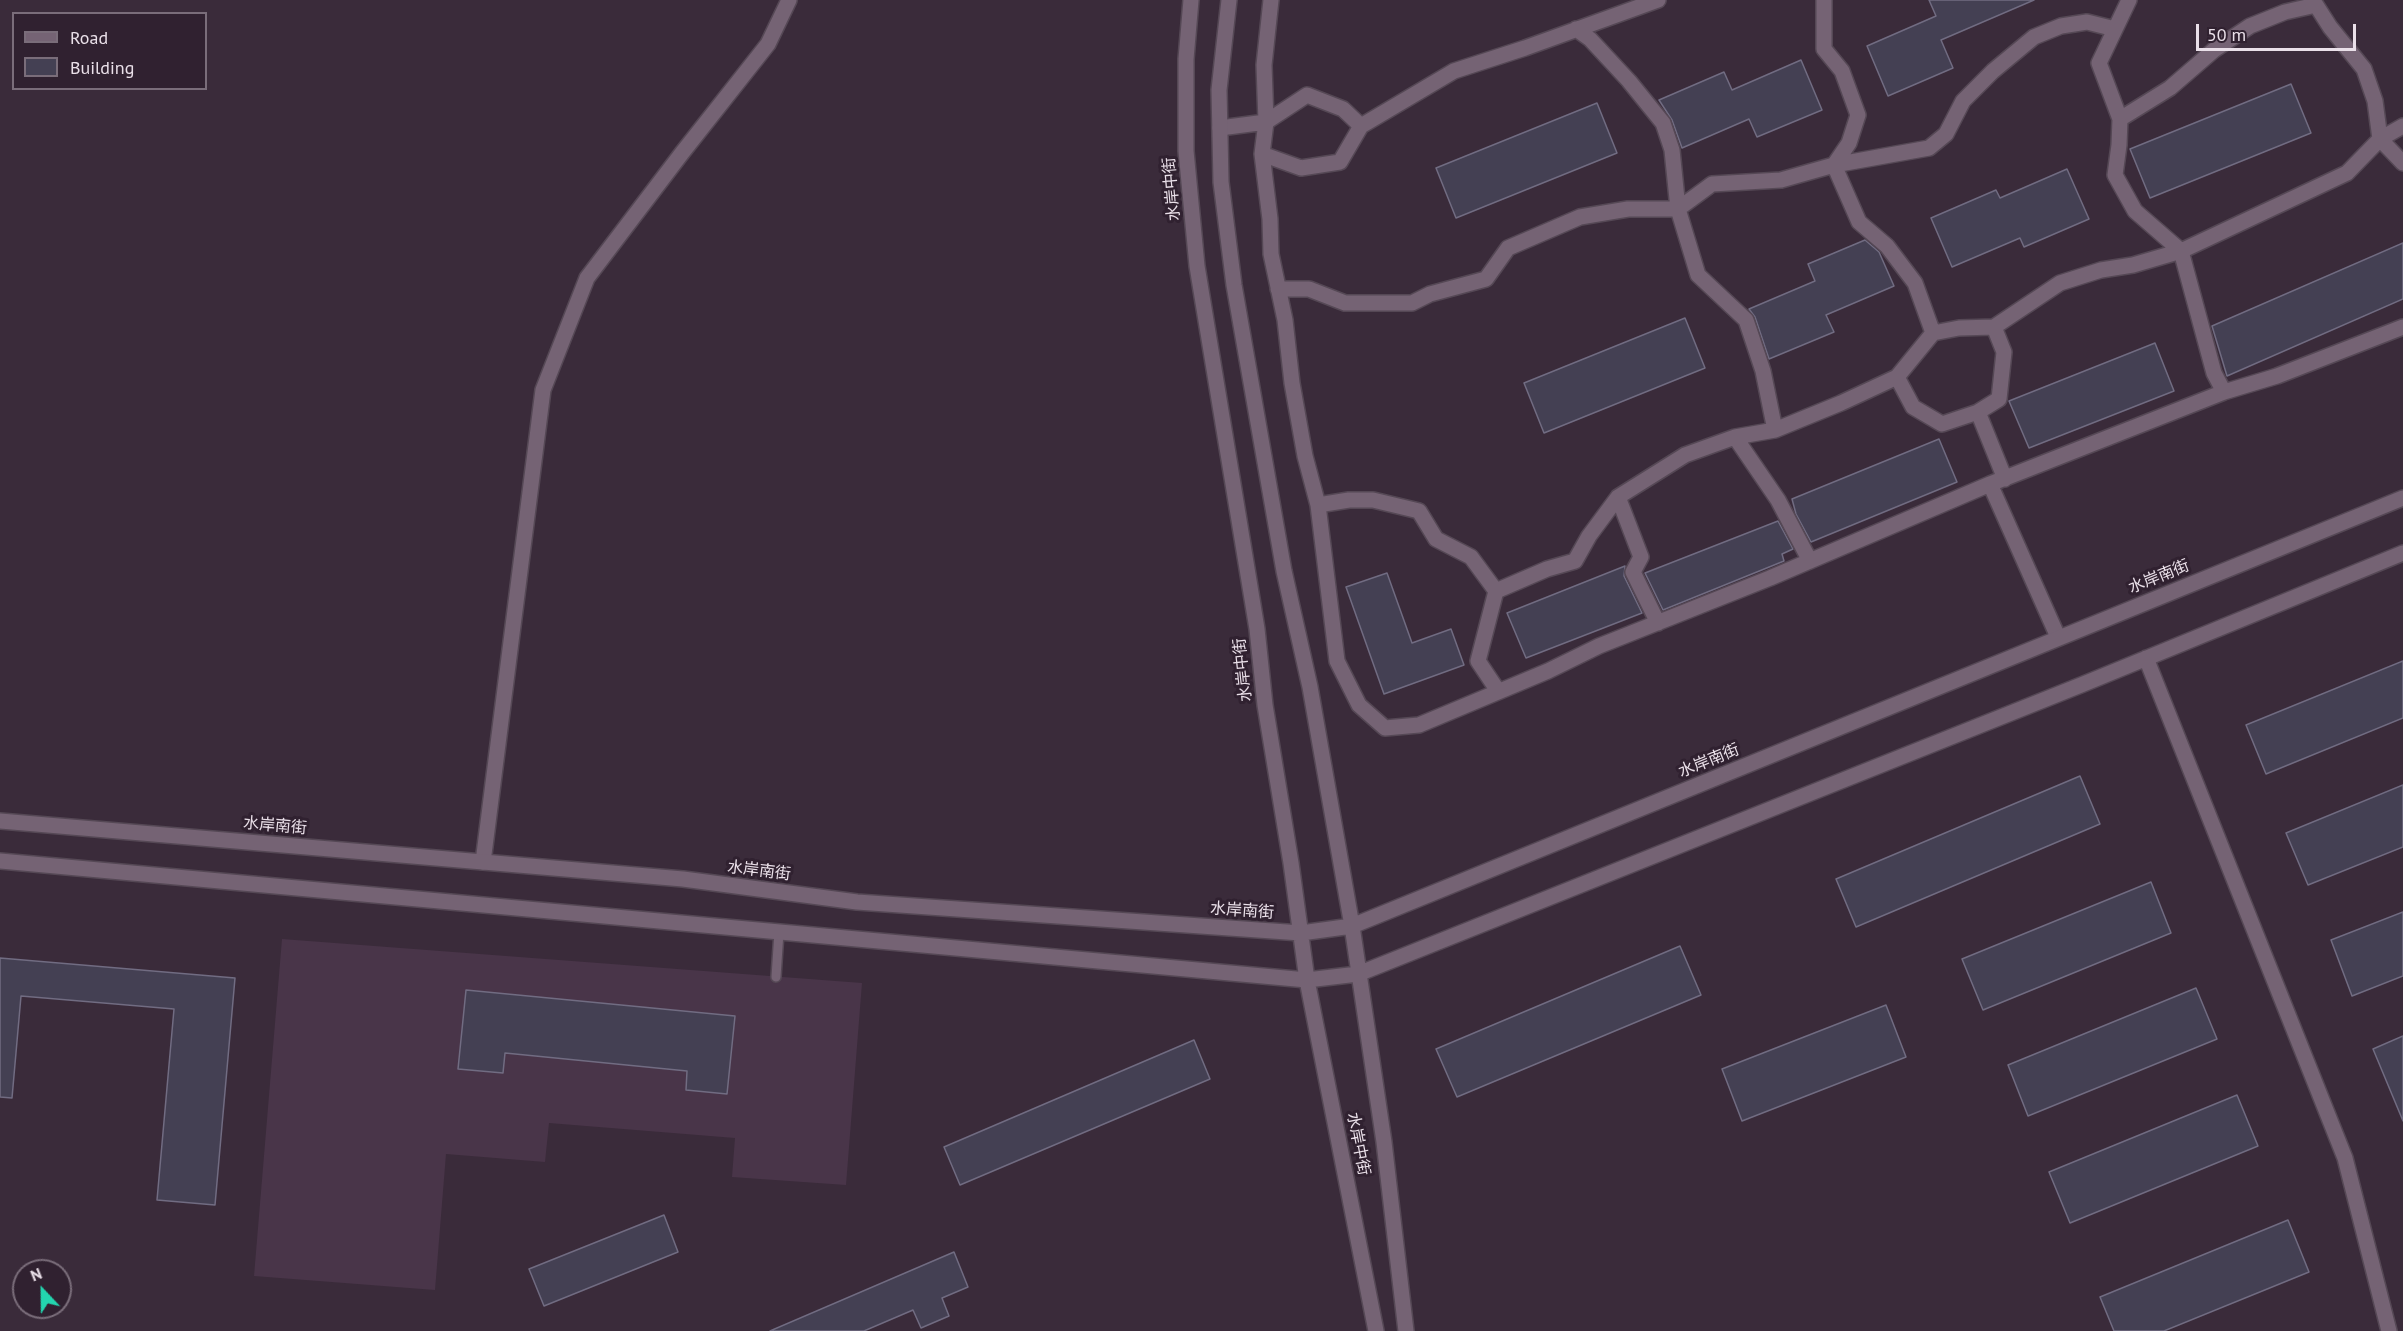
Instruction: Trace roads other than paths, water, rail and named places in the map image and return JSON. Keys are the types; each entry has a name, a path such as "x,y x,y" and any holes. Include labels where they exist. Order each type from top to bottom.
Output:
{"street":[{"path":"483,862 543,390 587,278 768,44 789,0"},
{"name":"水岸中街","path":"1191,0 1186,59 1186,150 1197,266 1255,617 1265,705 1307,980 1376,1331"},
{"name":"水岸中街","path":"1229,0 1219,90 1221,182 1234,285 1282,560 1310,687 1352,926 1384,1142 1406,1331"},
{"path":"1271,0 1264,64 1266,122 1262,154 1270,219 1271,254 1303,446 1317,505 1338,661 1359,705 1385,728 1419,724 1548,671 1599,646 1997,482 2224,392 2277,376 2403,327"},
{"path":"1262,154 1301,168 1340,162 1361,126 1454,71 1658,0"},
{"path":"1824,0 1824,49 1842,71 1858,115 1849,142 1834,165"},
{"path":"2129,0 2099,63 2120,119 2115,175 2135,211 2181,251 2214,373 2224,392"},
{"path":"2272,0 2285,12"},
{"path":"2120,119 2170,88 2214,50 2250,26 2317,2 2330,27 2364,69 2375,101 2380,139 2403,162"},
{"path":"1278,289 1309,289 1345,303 1412,303 1430,294 1486,279 1508,248 1580,217 1628,209 1678,209 1712,184 1781,180 1834,165 1929,148 1946,134 1963,101 1993,70 2034,37 2061,26 2087,22 2115,28"},
{"path":"1576,29 1590,39 1629,81 1662,123 1672,150 1678,209 1698,275 1746,320 1763,371 1775,430"},
{"path":"1220,128 1266,122 1307,95 1343,109 1361,126"},
{"path":"1496,591 1546,568 1575,561 1589,536 1618,497 1685,455 1735,437 1775,430 1897,377 1933,333 1959,328 1994,327 2060,283 2101,270 2133,265 2181,251 2347,173 2380,139 2403,126"},
{"path":"1834,165 1859,222 1887,246 1915,283 1933,333"},
{"path":"1897,377 1913,407 1942,424 1978,412 1999,399 2004,352 1994,327"},
{"path":"1978,412 1997,482 2058,637"},
{"path":"1735,437 1778,500 1810,561"},
{"path":"1618,497 1641,557 1633,572 1658,623"},
{"name":"水岸南街","path":"0,820 683,879 857,902 1301,933 1352,926 2403,498"},
{"path":"1317,505 1350,500 1373,500 1419,511 1436,539 1471,556 1496,591 1478,661 1498,691"},
{"path":"0,861 1307,980 1358,974 2403,553"},
{"path":"2146,658 2345,1158 2389,1331"}],"lane":[{"path":"776,977 779,932"}]}
